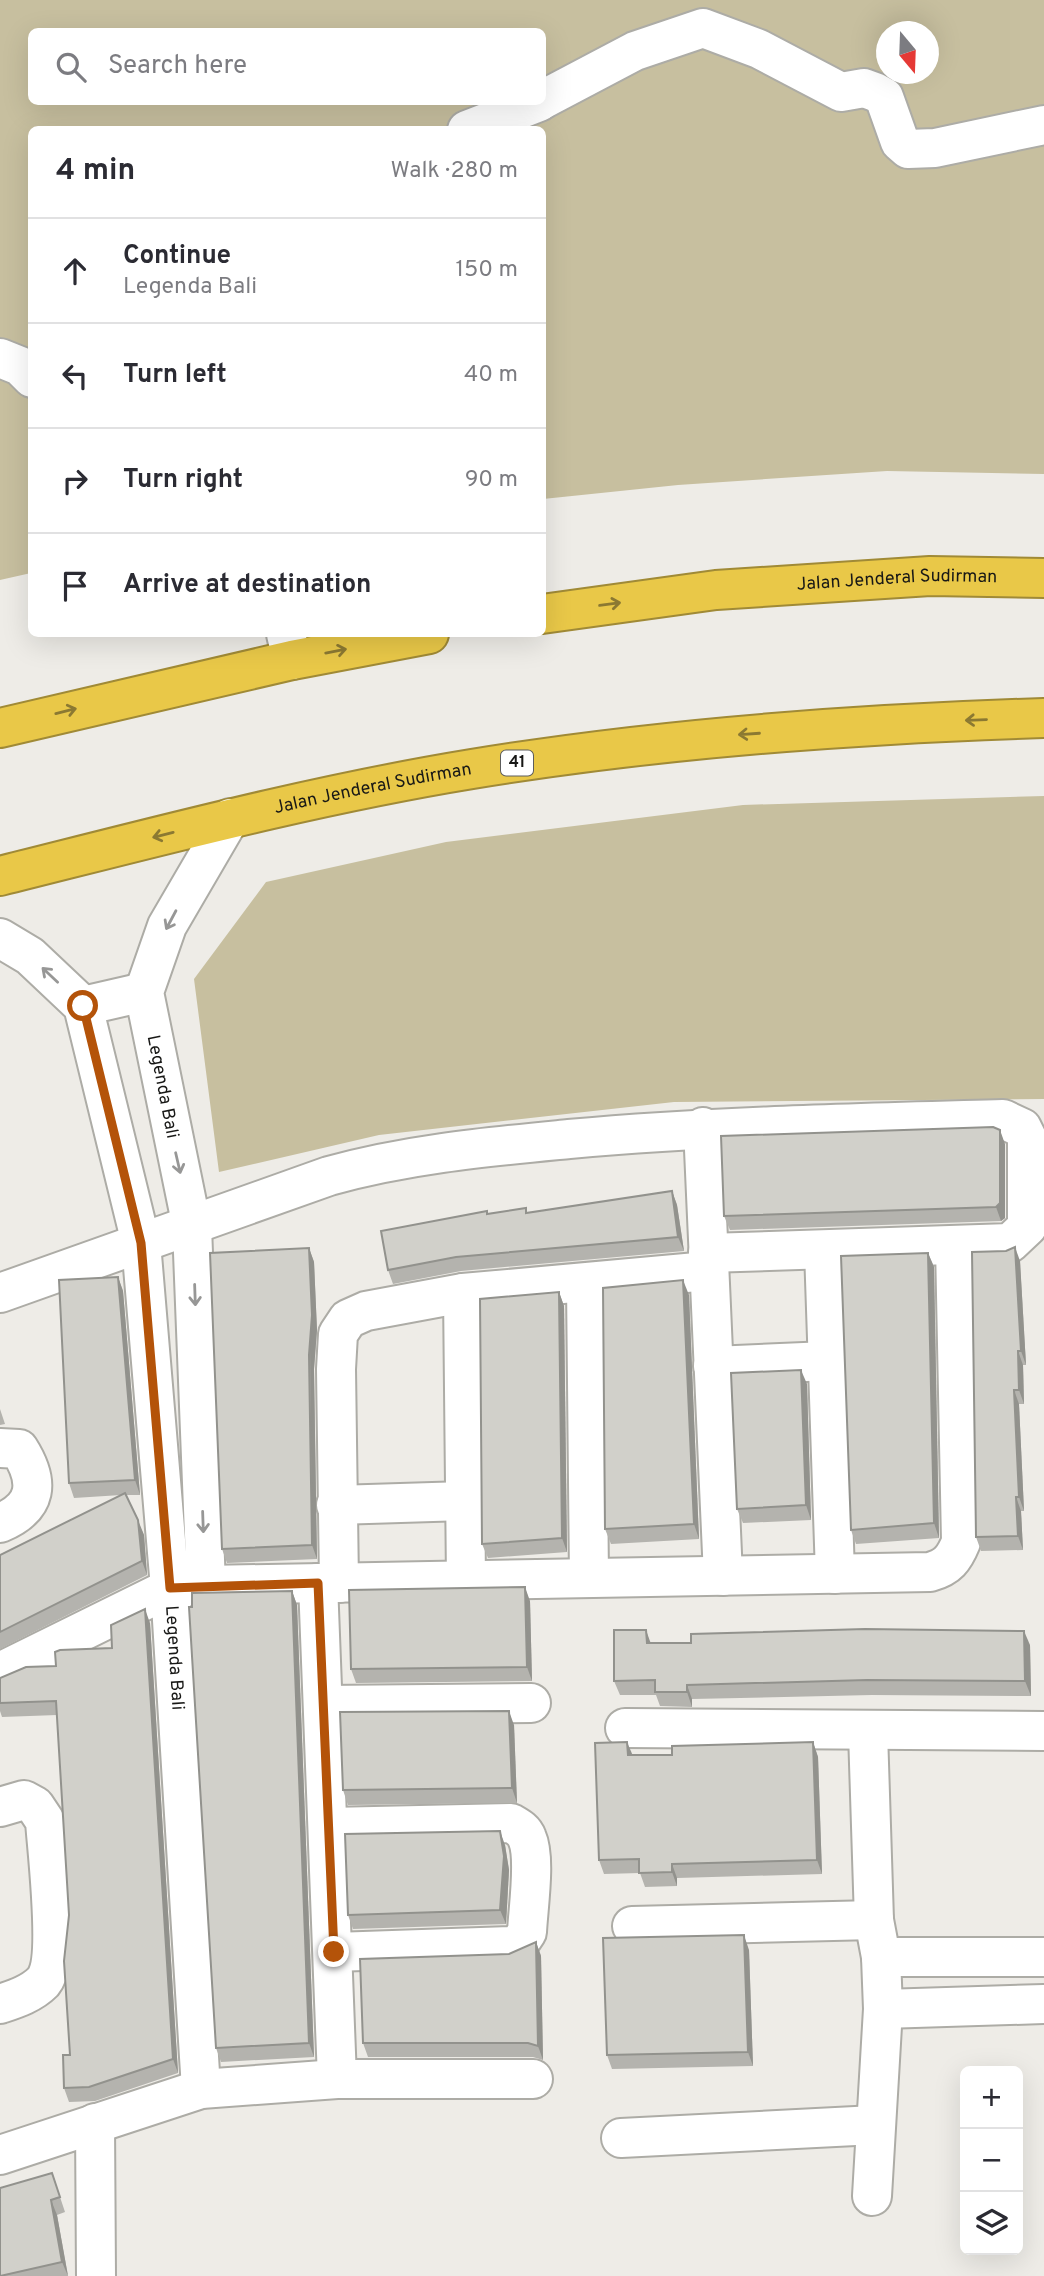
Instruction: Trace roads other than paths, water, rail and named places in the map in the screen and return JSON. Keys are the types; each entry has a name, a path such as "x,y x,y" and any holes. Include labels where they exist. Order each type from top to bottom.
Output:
{"highway":[{"name":"Jalan Jenderal Sudirman","path":"546,613 716,590 930,576 1044,578"},
{"path":"0,728 289,647 397,637"},
{"name":"Jalan Jenderal Sudirman","path":"0,876 230,818 472,769 732,735 924,722 1044,718"}],"street":[{"path":"546,98 635,51 703,28 759,49 841,92 864,88 884,97 900,142 908,149 935,148 1044,125"},
{"path":"477,126 531,105"},
{"path":"0,358 20,366 28,374"},
{"path":"0,938 30,956 83,1006 144,992 167,926 230,818"},
{"name":"Legenda Bali","path":"144,992 192,1227 188,1587 201,2089"},
{"name":"Legenda Bali","path":"83,1006 141,1243 188,1587"},
{"path":"0,1293 192,1227 329,1176 384,1160 433,1152 703,1127 1003,1119 1022,1128 1027,1138 1027,1227 1010,1243 824,1250 708,1262 586,1284 463,1293 366,1311 348,1320 338,1334 336,1505 328,1583 324,1705 337,2079"},
{"path":"703,1127 723,1576"},
{"path":"0,1672 188,1587 930,1572 943,1568 954,1559 961,1542 955,1245"},
{"path":"824,1250 835,1574"},
{"path":"586,1284 589,1578"},
{"path":"463,1293 466,1580"},
{"path":"713,1366 828,1360"},
{"path":"0,1448 19,1449 30,1466 34,1486 18,1516 0,1523"},
{"path":"336,1505 465,1501"},
{"path":"324,1705 531,1703"},
{"path":"625,1728 868,1732 1044,1731"},
{"path":"868,1732 883,2009 872,2196"},
{"path":"0,1807 24,1800 35,1806 45,1821 52,1953 43,1981 21,1998 0,2004"},
{"path":"329,1827 511,1824 520,1828 527,1838 530,1851 527,1932 521,1941 513,1946 334,1952"},
{"path":"632,1926 878,1939 1044,1957"},
{"path":"883,2009 1044,2004"},
{"path":"0,2155 201,2089 337,2079 533,2079"},
{"path":"96,2123 96,2276"},
{"path":"621,2138 875,2125"}]}
